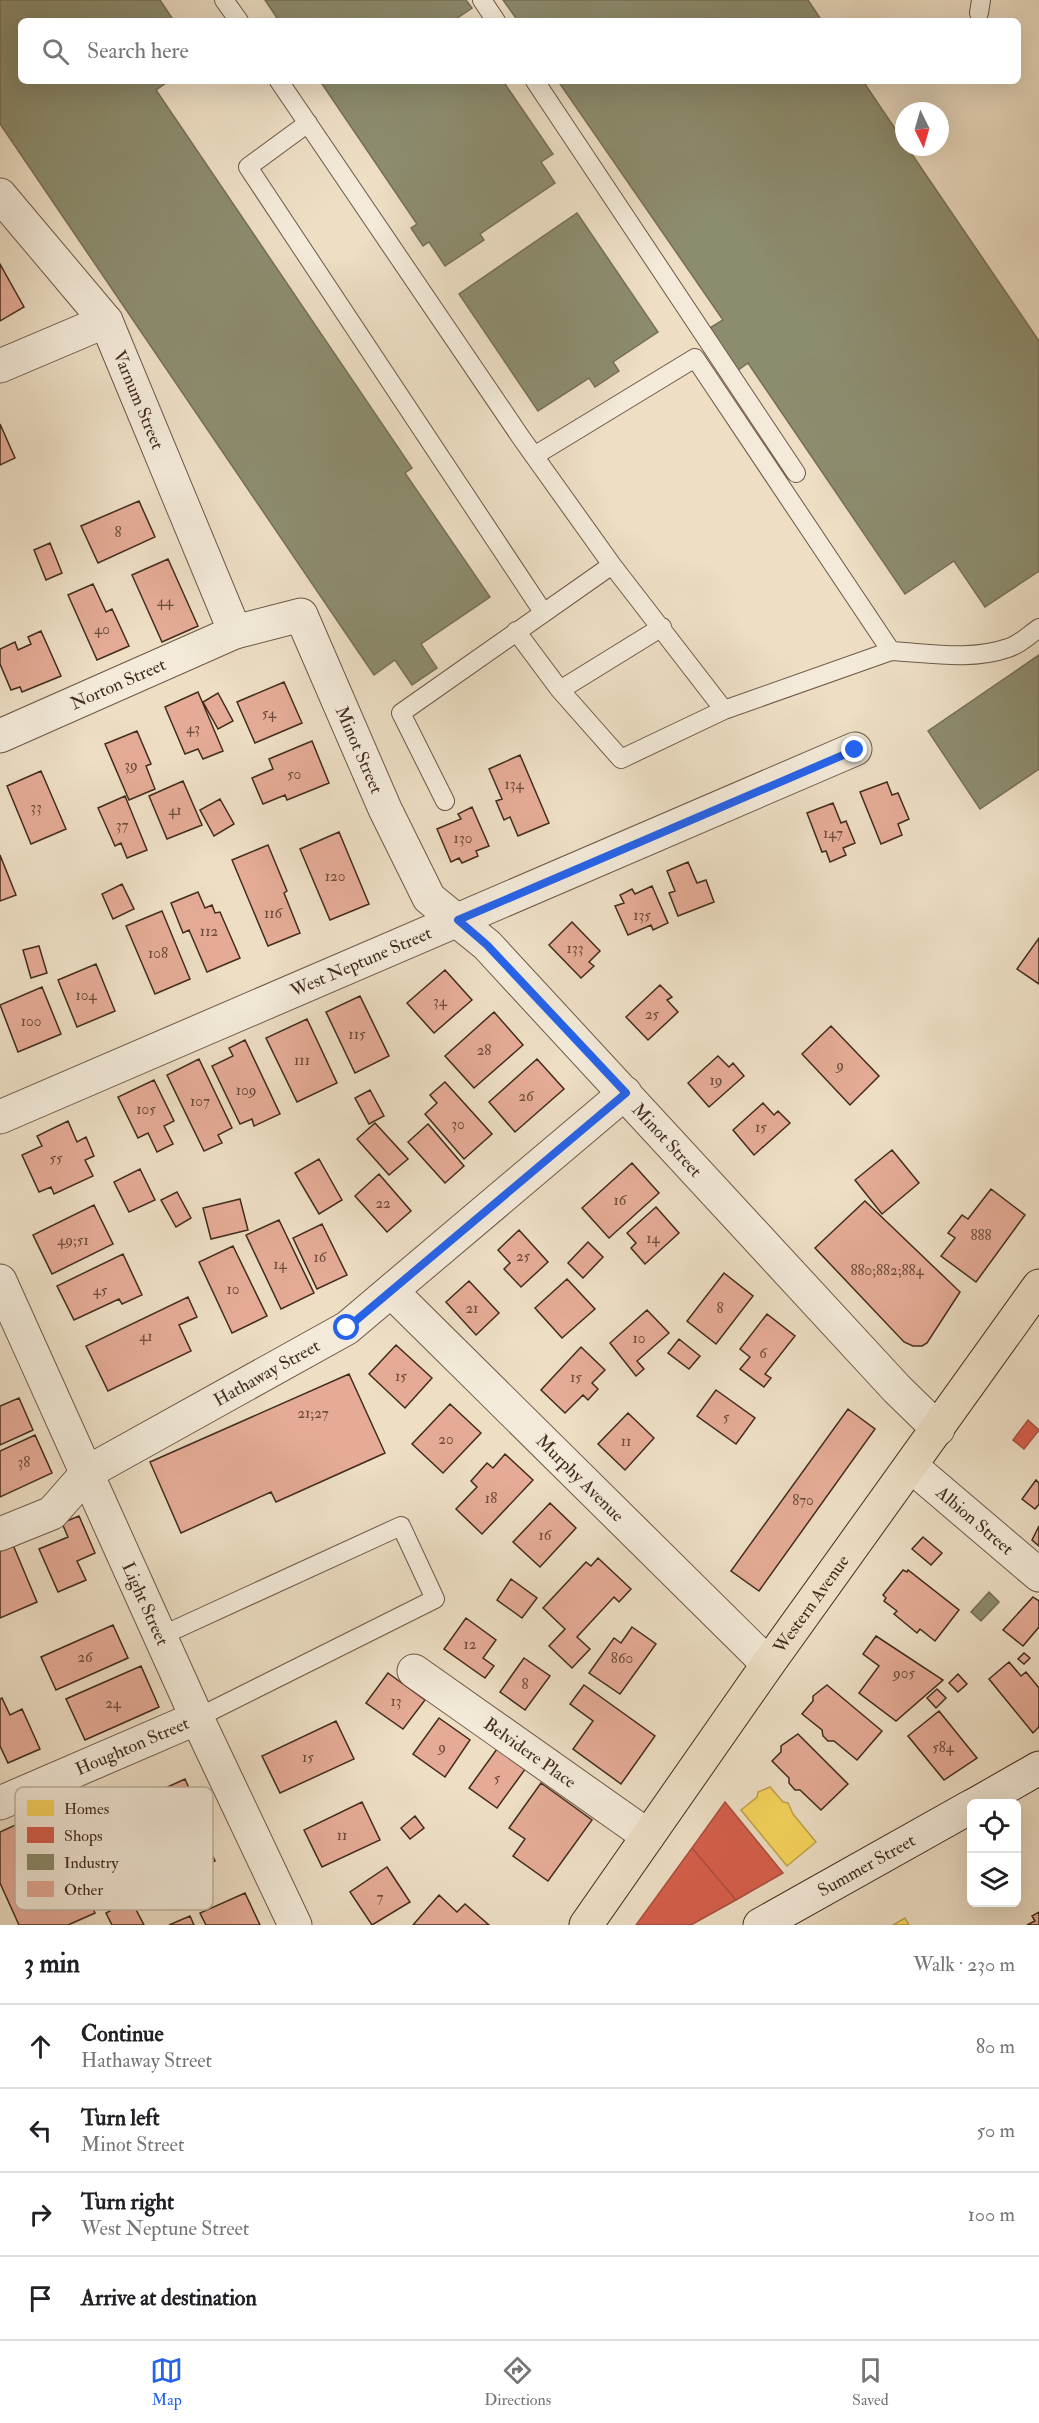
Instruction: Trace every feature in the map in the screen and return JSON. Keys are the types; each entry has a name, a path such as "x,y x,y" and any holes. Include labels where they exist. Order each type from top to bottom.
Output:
{"main road":[{"name":"Western Avenue","path":"586,1925 768,1664 938,1429 1034,1303"}],"street":[{"name":"Varnum Street","path":"0,195 106,321 235,632"},
{"path":"0,366 106,321"},
{"name":"Minot Street","path":"235,632 301,615 385,809 429,898 487,945 897,1389 938,1429"},
{"name":"Norton Street","path":"0,736 235,632"},
{"name":"West Neptune Street","path":"0,1117 855,750"},
{"name":"Hathaway Street","path":"0,1534 52,1513 88,1472 347,1328 626,1093"},
{"name":"Light Street","path":"0,1281 197,1718 295,1925"},
{"name":"Murphy Avenue","path":"391,1291 768,1664"},
{"name":"Albion Street","path":"911,1466 1039,1575"},
{"name":"Belvidere Place","path":"414,1671 648,1836"},
{"name":"Houghton Street","path":"37,1787 197,1718"},
{"path":"983,1799 1039,1768"},
{"name":"Houghton Street","path":"0,1803 15,1797"},
{"name":"Summer Street","path":"760,1925 967,1809"}],"lane":[{"path":"224,0 236,18"},
{"path":"482,0 493,18"},
{"path":"281,84 534,456 612,565 724,710"},
{"path":"537,84 796,473"},
{"path":"308,123 248,167 543,612"},
{"path":"534,456 694,358 891,651"},
{"path":"445,801 401,713 612,565"},
{"path":"560,690 662,627"},
{"path":"516,631 560,690 621,759 724,710 891,651 956,655 990,652 1010,648 1039,628"},
{"path":"160,1636 401,1526 435,1599 197,1718"}],"building: Homes":[{"path":"770,1787 783,1802 788,1803 793,1814 816,1842 787,1866 741,1810 757,1797 758,1792"},
{"path":"905,1918 909,1925 893,1925"}],"building: Shops":[{"path":"1028,1420 1039,1430 1024,1449 1013,1440"},
{"path":"725,1802 783,1873 736,1900 692,1848"},
{"path":"692,1848 736,1900 691,1925 636,1925"}],"building: Industry":[{"path":"0,0 160,0 172,18 18,18 18,84 165,84 156,90 412,468 405,473 490,597 421,644 437,668 412,685 395,660 374,675 0,124"},
{"path":"265,0 466,0 472,8 457,18 277,18"},
{"path":"503,0 808,0 820,18 516,18"},
{"path":"322,84 505,84 553,154 541,162 555,183 480,234 484,240 445,266 429,242 423,246 411,228 417,224"},
{"path":"560,84 865,84 895,129 895,156 913,156 1039,341 1039,571 985,607 954,561 905,594 748,363 737,371 708,329 723,320"},
{"path":"577,213 658,332 613,362 619,371 595,387 589,378 538,411 459,294"},
{"path":"1039,655 1039,769 980,809 928,731"},
{"path":"989,1592 999,1602 981,1621 971,1612"}],"building: Other":[{"path":"0,264 24,307 0,321"},
{"path":"0,424 15,458 0,465"},
{"path":"139,501 155,537 98,563 81,526"},
{"path":"50,543 62,573 46,580 34,550"},
{"path":"168,559 198,626 162,642 132,575"},
{"path":"93,584 106,612 112,609 129,646 97,660 68,595"},
{"path":"41,631 61,676 22,692 20,687 11,690 0,664 0,649 15,642 18,650 31,644 28,637"},
{"path":"284,682 302,723 255,743 237,702"},
{"path":"198,692 223,751 203,759 198,749 185,754 165,707"},
{"path":"218,693 233,721 218,729 203,702"},
{"path":"137,731 151,764 146,766 155,789 129,800 105,744"},
{"path":"312,741 329,783 287,800 285,795 263,804 252,778 273,769 269,759"},
{"path":"520,755 549,823 518,836 510,817 504,820 496,801 502,799 489,769"},
{"path":"41,771 66,829 31,844 7,786"},
{"path":"183,781 202,825 167,839 149,796"},
{"path":"887,782 892,795 898,793 909,819 898,824 902,835 881,844 860,792"},
{"path":"125,796 147,850 127,858 121,843 115,846 98,808"},
{"path":"220,799 234,824 214,836 200,810"},
{"path":"833,803 841,823 846,821 855,843 843,848 846,855 830,862 826,851 822,852 807,813"},
{"path":"472,807 489,846 476,851 478,856 462,863 459,858 451,862 437,829 461,819 458,814"},
{"path":"339,832 369,904 330,920 300,849"},
{"path":"268,845 287,891 284,893 300,933 268,946 232,860"},
{"path":"0,855 16,895 0,901"},
{"path":"688,862 697,883 706,880 714,902 678,916 669,893 675,891 667,871"},
{"path":"122,884 134,909 113,919 102,894"},
{"path":"652,886 668,923 653,930 651,925 628,935 615,906 624,903 620,895 632,889 635,894"},
{"path":"198,892 205,908 212,905 215,913 220,912 240,958 207,972 189,930 183,933 171,903"},
{"path":"162,911 190,979 155,994 126,926"},
{"path":"572,922 600,951 589,962 594,966 581,978 549,945"},
{"path":"1039,938 1039,984 1017,969"},
{"path":"39,946 47,973 31,978 23,950"},
{"path":"96,964 115,1011 77,1027 58,980"},
{"path":"445,970 472,1000 434,1033 407,1003"},
{"path":"660,985 672,997 667,1000 678,1012 648,1040 626,1017"},
{"path":"42,987 61,1034 18,1052 0,1005"},
{"path":"360,996 389,1056 355,1073 326,1012"},
{"path":"494,1012 523,1045 474,1088 445,1056"},
{"path":"307,1019 337,1083 297,1102 266,1038"},
{"path":"831,1026 879,1076 850,1105 802,1054"},
{"path":"245,1040 280,1114 254,1126 252,1119 240,1124 212,1066 233,1056 229,1048"},
{"path":"718,1056 729,1067 733,1063 744,1076 709,1107 688,1083"},
{"path":"199,1059 232,1128 218,1135 222,1143 204,1151 167,1075"},
{"path":"537,1059 564,1089 515,1132 489,1102"},
{"path":"154,1080 174,1121 164,1126 173,1144 157,1152 148,1133 138,1138 118,1097"},
{"path":"445,1082 492,1134 464,1159 425,1114 437,1103 430,1095"},
{"path":"370,1090 384,1116 369,1124 355,1098"},
{"path":"763,1103 774,1115 778,1111 790,1123 754,1155 733,1130"},
{"path":"68,1121 77,1142 86,1137 94,1156 85,1160 93,1176 54,1194 51,1187 39,1192 22,1155 42,1146 37,1136"},
{"path":"375,1123 408,1159 389,1175 357,1139"},
{"path":"428,1124 464,1166 445,1183 408,1142"},
{"path":"892,1150 919,1183 882,1214 855,1180"},
{"path":"319,1159 342,1200 319,1214 295,1173"},
{"path":"632,1163 659,1193 609,1238 582,1208"},
{"path":"140,1169 155,1200 129,1212 114,1182"},
{"path":"379,1174 411,1211 387,1232 355,1196"},
{"path":"991,1189 1025,1215 976,1282 941,1256 955,1238 948,1233 962,1215 968,1219"},
{"path":"177,1192 191,1218 176,1227 161,1200"},
{"path":"240,1199 248,1230 211,1239 203,1208"},
{"path":"865,1201 960,1292 927,1343 922,1346 913,1346 904,1342 815,1248"},
{"path":"94,1205 113,1244 52,1274 33,1235"},
{"path":"656,1207 679,1233 645,1264 631,1248 636,1243 627,1233"},
{"path":"279,1220 314,1293 281,1309 246,1235"},
{"path":"322,1224 347,1275 317,1289 293,1238"},
{"path":"519,1230 548,1262 521,1287 504,1269 510,1263 498,1250"},
{"path":"588,1242 603,1257 583,1278 568,1263"},
{"path":"233,1246 267,1316 232,1333 199,1262"},
{"path":"123,1254 142,1295 122,1304 119,1299 74,1320 57,1286"},
{"path":"724,1273 753,1296 716,1344 687,1321"},
{"path":"567,1279 595,1309 562,1338 535,1308"},
{"path":"469,1281 499,1313 476,1335 446,1302"},
{"path":"188,1297 197,1317 179,1325 191,1351 108,1391 86,1346"},
{"path":"647,1310 669,1333 637,1361 644,1369 636,1376 610,1343"},
{"path":"767,1314 795,1336 765,1374 771,1378 764,1387 740,1369 750,1357 740,1349"},
{"path":"679,1339 700,1356 689,1369 668,1353"},
{"path":"396,1345 432,1378 405,1408 369,1374"},
{"path":"581,1347 605,1370 592,1383 598,1389 588,1400 583,1395 565,1413 541,1390"},
{"path":"349,1374 385,1453 276,1502 271,1492 181,1533 150,1462"},
{"path":"716,1390 755,1418 736,1444 697,1416"},
{"path":"19,1398 33,1430 0,1445 0,1406"},
{"path":"450,1404 481,1433 443,1473 412,1444"},
{"path":"848,1409 875,1429 759,1591 731,1571"},
{"path":"628,1413 654,1438 625,1470 598,1444"},
{"path":"35,1435 52,1473 0,1497 0,1451"},
{"path":"505,1454 533,1480 482,1534 456,1509 477,1487 471,1481 487,1463 493,1468"},
{"path":"1036,1480 1039,1483 1039,1504 1035,1509 1022,1499"},
{"path":"550,1503 576,1528 540,1567 513,1542"},
{"path":"79,1516 95,1553 77,1561 86,1580 58,1592 39,1549 68,1537 62,1523"},
{"path":"1039,1526 1039,1546 1032,1540"},
{"path":"923,1537 942,1553 931,1565 912,1549"},
{"path":"13,1545 37,1602 0,1618 0,1551"},
{"path":"598,1558 631,1589 619,1602 614,1597 577,1637 590,1649 572,1668 549,1646 565,1629 543,1608 586,1562 591,1566"},
{"path":"903,1570 907,1572 908,1570 959,1610 935,1641 920,1629 917,1633 894,1614 897,1611 884,1601 886,1598 883,1595"},
{"path":"511,1579 537,1598 522,1618 497,1600"},
{"path":"1033,1597 1039,1601 1039,1627 1023,1646 1003,1630"},
{"path":"466,1618 496,1640 483,1658 494,1666 485,1678 444,1649"},
{"path":"113,1625 128,1658 56,1690 41,1657"},
{"path":"632,1627 656,1644 620,1694 589,1673 614,1638 621,1643"},
{"path":"876,1636 943,1680 896,1721 859,1693 879,1666 863,1654"},
{"path":"1024,1653 1030,1658 1024,1664 1018,1659"},
{"path":"524,1658 550,1676 525,1710 500,1692"},
{"path":"1009,1662 1021,1676 1026,1672 1039,1688 1039,1727 1033,1733 989,1679"},
{"path":"141,1666 159,1707 85,1740 66,1699"},
{"path":"388,1673 425,1700 403,1729 366,1703"},
{"path":"958,1674 967,1684 958,1692 949,1683"},
{"path":"584,1685 655,1736 621,1784 573,1749 593,1721 570,1704"},
{"path":"827,1685 882,1731 857,1760 834,1741 828,1741 823,1736 822,1730 802,1714 813,1701 813,1696"},
{"path":"937,1689 946,1698 936,1708 927,1698"},
{"path":"2,1698 10,1715 22,1709 40,1749 8,1763 0,1746 0,1699"},
{"path":"939,1711 977,1758 944,1780 908,1736"},
{"path":"439,1718 470,1740 445,1777 413,1754"},
{"path":"336,1721 354,1759 280,1793 262,1756"},
{"path":"798,1734 848,1784 821,1810 800,1790 795,1790 789,1783 789,1778 772,1761 781,1752 781,1746"},
{"path":"497,1749 526,1768 497,1808 469,1788"},
{"path":"185,1779 189,1787 167,1787"},
{"path":"541,1783 592,1820 548,1881 513,1856 525,1839 509,1828"},
{"path":"362,1802 380,1840 322,1867 304,1830"},
{"path":"415,1816 424,1828 410,1839 401,1828"},
{"path":"15,1825 15,1910 94,1910 95,1913 68,1925 19,1925 0,1883 0,1832"},
{"path":"387,1867 410,1902 372,1925 350,1892"},
{"path":"245,1893 260,1925 206,1925 200,1913 213,1910 213,1907"},
{"path":"439,1895 457,1912 465,1904 489,1925 413,1925"},
{"path":"136,1910 144,1925 112,1925 106,1913"},
{"path":"1039,1912 1039,1925 1027,1925 1035,1921 1032,1916"},
{"path":"190,1916 194,1925 169,1925"}],"route":[{"path":"347,1328 626,1093 487,945 458,920 855,750"}]}
